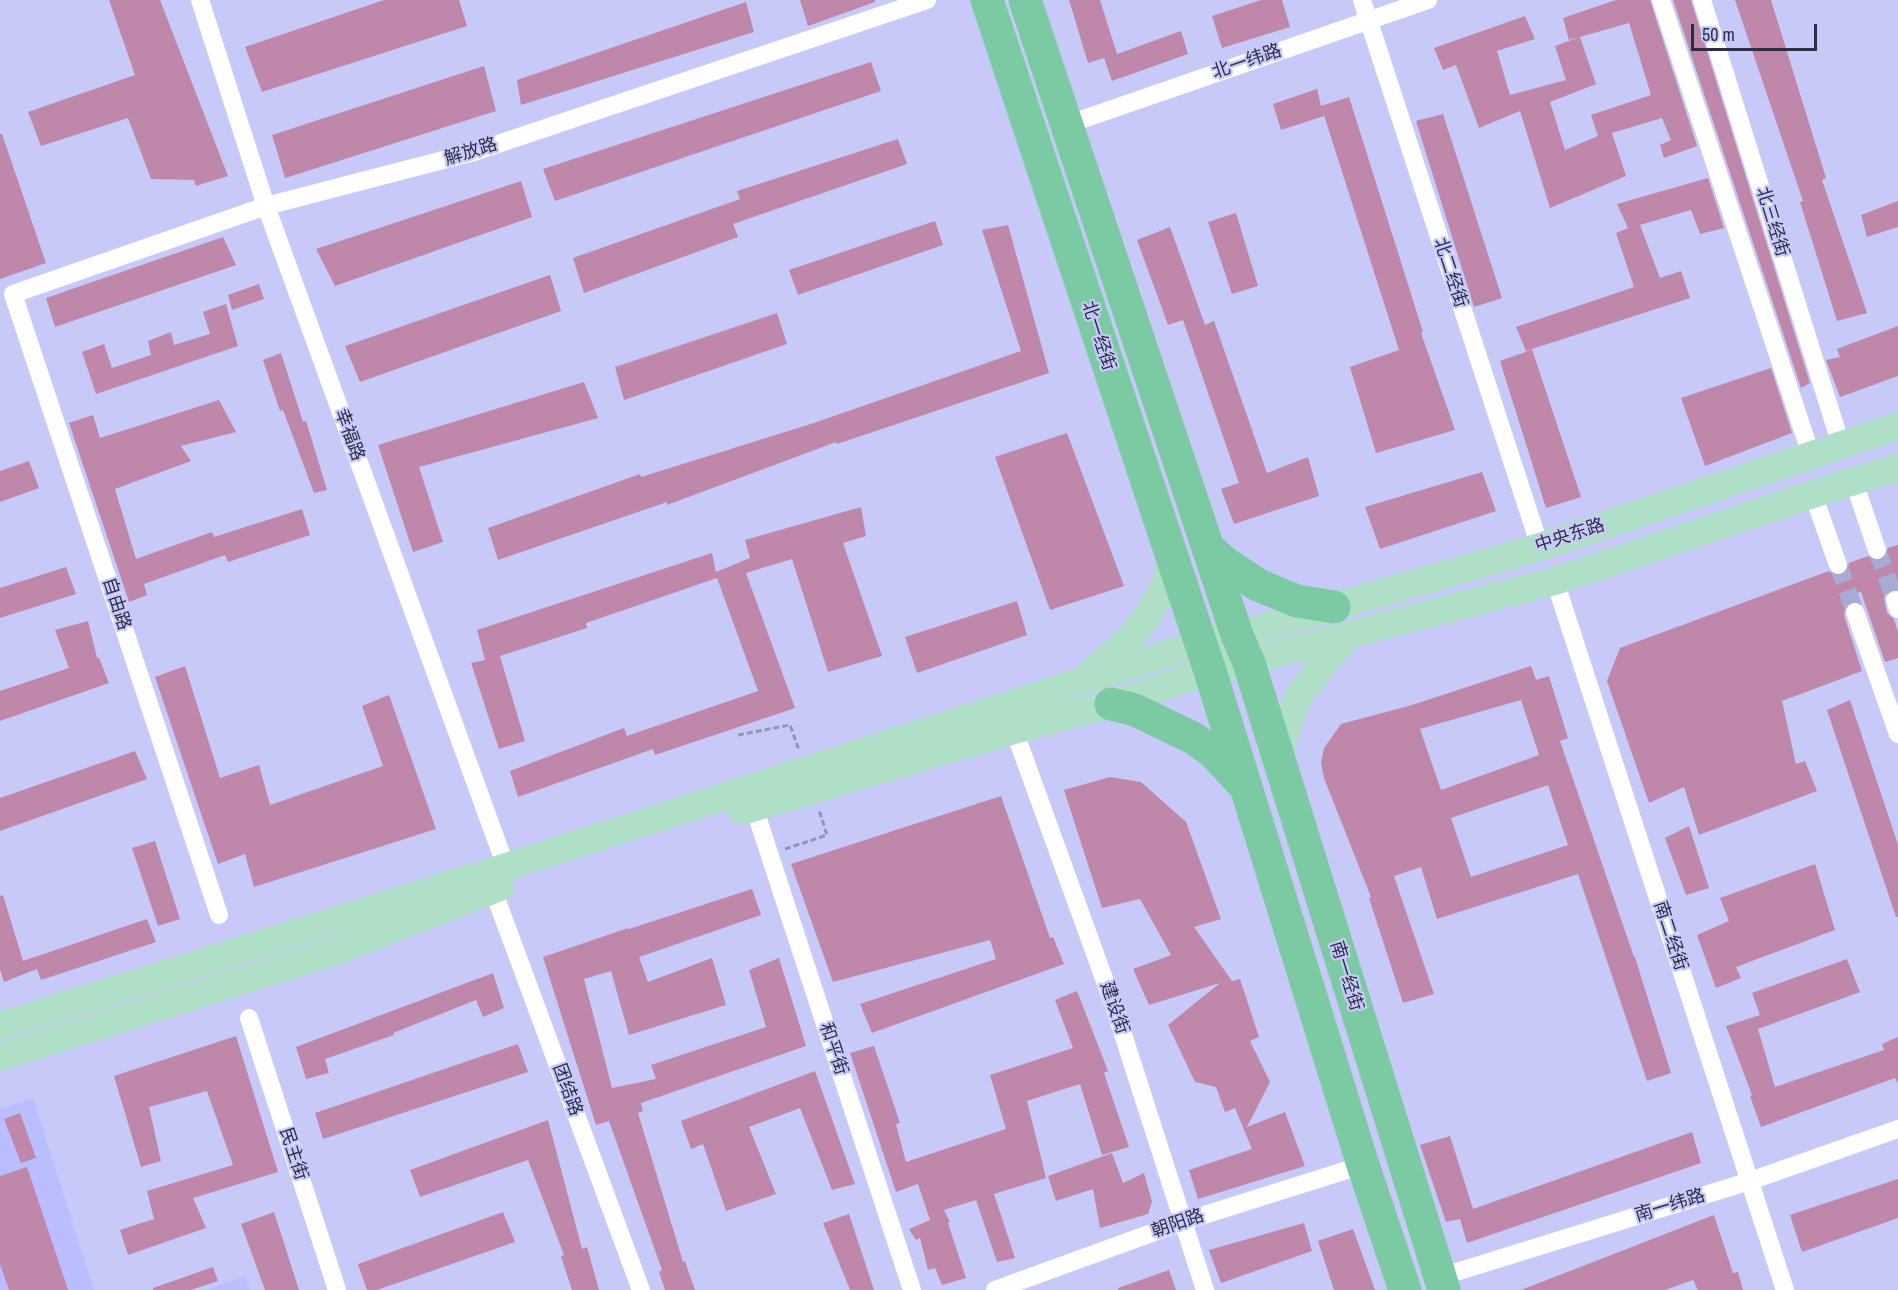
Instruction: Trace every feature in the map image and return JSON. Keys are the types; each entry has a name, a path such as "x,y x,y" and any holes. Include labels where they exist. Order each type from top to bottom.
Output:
{"highway":[{"name":"北一经街","path":"987,0 1205,657"},
{"name":"北一经街","path":"1025,0 1243,649"},
{"path":"1208,548 1258,585 1298,602 1334,607"},
{"name":"南一经街","path":"1243,649 1442,1283"},
{"path":"1205,657 1363,1165 1405,1290"},
{"path":"1111,704 1135,710 1193,738 1226,764 1246,788"}],"main road":[{"name":"中央东路","path":"1243,649 1334,607 1540,547 1898,426"},
{"name":"中央东路","path":"1243,649 1350,636 1555,582 1898,467"},
{"path":"1084,680 1130,638 1150,612 1164,587 1172,559"},
{"path":"1278,757 1299,696 1324,663 1350,636"},
{"path":"0,1057 339,950 499,878 1084,680 1243,649"},
{"path":"0,1026 330,923 754,807 1014,730 1111,704 1205,657"}],"street":[{"name":"幸福路","path":"200,0 266,207 499,878"},
{"name":"解放路","path":"14,294 266,207 474,152 927,0"},
{"name":"北二经街","path":"1362,0 1540,547"},
{"name":"北一纬路","path":"1066,125 1428,0"},
{"path":"1661,0 1810,455"},
{"name":"北三经街","path":"1702,0 1841,445"},
{"name":"自由路","path":"14,294 219,915"},
{"path":"1854,482 1877,550"},
{"path":"1813,494 1838,565"},
{"name":"南二经街","path":"1555,582 1785,1290"},
{"path":"1855,612 1898,734"},
{"name":"建设街","path":"1014,730 1114,1006 1205,1290"},
{"name":"和平街","path":"754,807 912,1290"},
{"name":"团结路","path":"499,878 641,1290"},
{"name":"民主街","path":"249,1018 337,1290"},
{"name":"南一纬路","path":"1442,1283 1750,1181 1898,1129"},
{"name":"朝阳路","path":"995,1290 1182,1222 1363,1165"}],"path":[{"path":"738,735 790,725 793,735"},
{"path":"769,854 827,835 823,823"}],"shaded area":[{"path":"33,1098 94,1290 0,1290 0,1109"},
{"path":"245,1276 250,1290 207,1290"}],"building":[{"path":"109,0 160,0 228,176 196,186 194,180 151,179 128,118 41,146 28,112 135,75"},
{"path":"384,0 459,0 467,26 262,92 245,47"},
{"path":"800,0 875,0 875,2 808,26"},
{"path":"1069,0 1100,0 1117,54 1181,31 1188,54 1112,81 1104,58 1088,63"},
{"path":"1261,0 1282,0 1290,27 1222,48 1212,16"},
{"path":"1616,0 1650,0 1697,146 1664,158 1660,145 1671,140 1662,118 1612,133 1626,176 1550,208 1520,111 1479,128 1456,65 1443,70 1434,48 1525,16 1535,39 1497,51 1510,95 1566,80 1555,46 1580,37 1569,40 1563,18","holes":["1629,23 1651,95 1591,115 1598,136 1565,150 1550,102 1596,84 1580,37"]},
{"path":"1673,0 1691,0 1810,383 1801,388"},
{"path":"1735,0 1771,0 1826,178 1822,180 1867,313 1837,321 1800,202 1803,201"},
{"path":"746,2 754,32 521,105 517,80"},
{"path":"871,62 881,91 555,201 543,169"},
{"path":"484,66 496,111 285,178 272,135"},
{"path":"1317,89 1324,116 1281,130 1273,104"},
{"path":"1349,97 1423,332 1421,333 1455,430 1376,453 1350,367 1399,350 1321,106"},
{"path":"1443,114 1502,298 1474,307 1416,121"},
{"path":"0,134 2,134 46,263 0,279"},
{"path":"898,139 907,164 733,224 738,237 584,293 573,258 740,199 737,191"},
{"path":"1708,178 1724,228 1700,234 1691,210 1640,225 1660,278 1681,271 1690,298 1532,349 1581,497 1546,508 1500,361 1531,350 1526,351 1516,327 1634,287 1616,233 1628,228 1617,204"},
{"path":"521,181 532,217 335,286 316,249"},
{"path":"1898,201 1898,227 1867,237 1861,215"},
{"path":"1236,213 1258,286 1232,294 1208,222"},
{"path":"935,221 943,245 798,295 789,270"},
{"path":"1008,225 1049,373 837,444 836,442 667,505 667,502 498,560 488,528 640,474 641,477 814,423 1021,351 982,230"},
{"path":"1170,227 1205,325 1214,321 1267,473 1308,457 1319,496 1234,524 1221,489 1239,483 1183,320 1168,325 1137,240"},
{"path":"223,237 236,265 55,327 46,298"},
{"path":"550,275 561,311 360,382 345,346"},
{"path":"259,284 264,299 232,310 228,295"},
{"path":"226,304 238,346 96,394 82,352 104,344 112,368 151,355 148,341 171,332 174,345 210,334 203,312"},
{"path":"777,313 787,344 624,400 615,367"},
{"path":"1898,326 1898,376 1840,397 1826,360 1840,357 1837,349"},
{"path":"281,353 303,422 306,421 327,490 314,493 283,410 280,411 263,360"},
{"path":"1771,368 1792,433 1705,466 1681,398"},
{"path":"584,382 598,418 419,467 443,542 413,552 378,445"},
{"path":"219,400 236,432 181,446 191,461 115,489 136,559 212,532 214,537 302,509 310,535 228,562 225,555 144,584 147,595 129,602 69,423 93,415 100,438"},
{"path":"1067,433 1124,586 1050,610 995,457"},
{"path":"29,461 39,488 0,502 0,471"},
{"path":"1482,472 1496,511 1380,549 1365,507"},
{"path":"861,507 866,536 843,543 882,656 828,672 792,559 746,573 795,708 655,755 653,749 518,797 510,771 624,728 627,736 758,691 717,578 586,623 587,628 500,656 525,741 499,749 471,663 485,660 477,630 712,553 716,572 750,558 745,540"},
{"path":"1898,545 1898,589 1886,593 1884,598 1887,613 1894,619 1898,632 1898,658 1885,662 1861,592 1849,595 1851,602 1846,605 1844,615 1862,671 1782,701 1796,764 1805,761 1817,791 1699,835 1684,787 1649,803 1607,681 1620,648 1829,571 1835,576 1842,575 1847,572 1849,563 1868,556 1874,561 1881,560 1886,557 1888,548"},
{"path":"66,567 76,594 0,618 0,588"},
{"path":"1017,601 1027,635 917,673 905,637"},
{"path":"88,621 97,658 99,658 109,683 0,721 0,691 69,668 55,630"},
{"path":"185,666 220,778 259,765 270,805 383,766 362,706 389,695 436,829 254,887 245,854 218,864 155,677"},
{"path":"1531,666 1536,680 1549,676 1568,738 1560,741 1635,957 1671,1073 1647,1081 1578,874 1437,919 1421,867 1394,876 1434,994 1403,1003 1369,898 1371,897 1324,778 1321,763 1324,748 1341,724 1412,705","holes":["1521,700 1539,755 1441,790 1420,729","1548,785 1568,845 1471,877 1451,818"]},
{"path":"1850,700 1898,845 1898,917 1896,917 1827,710"},
{"path":"135,751 147,779 0,831 0,798"},
{"path":"1110,777 1141,782 1186,822 1221,919 1194,927 1232,981 1240,979 1259,1037 1250,1041 1270,1082 1247,1127 1285,1112 1305,1166 1198,1199 1189,1170 1252,1149 1235,1108 1225,1112 1216,1087 1195,1082 1168,1025 1220,983 1149,1005 1133,969 1171,955 1140,899 1102,908 1064,790"},
{"path":"1001,796 1050,938 1053,937 1064,964 872,1033 860,1004 996,959 990,940 833,982 791,864"},
{"path":"1689,826 1709,888 1686,895 1665,838"},
{"path":"155,841 180,919 158,926 132,848"},
{"path":"1815,864 1835,930 1736,967 1741,978 1716,988 1697,935 1729,921 1720,898"},
{"path":"752,889 761,915 639,957 648,982 712,958 726,1005 629,1035 611,971 584,979 612,1088 656,1079 651,1065 766,1027 749,970 779,958 806,1046 641,1103 643,1111 638,1113 683,1262 685,1261 695,1290 665,1290 659,1272 662,1270 609,1121 596,1125 543,957"},
{"path":"3,895 23,961 147,919 156,942 41,980 37,969 4,982 0,969 0,896"},
{"path":"1847,959 1860,992 1758,1029 1775,1087 1884,1050 1882,1044 1898,1037 1898,1084 1895,1078 1761,1127 1750,1096 1752,1095 1726,1026 1760,1015 1752,993"},
{"path":"493,973 504,1008 483,1017 476,1000 393,1033 394,1035 325,1059 329,1073 306,1079 296,1047"},
{"path":"1077,991 1108,1071 1104,1073 1129,1147 1102,1155 1080,1084 1027,1101 1046,1178 994,1194 1015,1258 997,1262 976,1200 944,1210 950,1222 948,1223 966,1278 942,1285 935,1268 928,1270 920,1238 916,1240 909,1229 930,1220 918,1184 896,1192 850,1053 874,1046 900,1123 896,1124 906,1162 1006,1129 990,1075 1073,1048 1055,1000"},
{"path":"236,1036 278,1172 193,1198 206,1228 128,1255 120,1230 154,1219 147,1191 233,1165 207,1091 149,1107 161,1161 141,1167 114,1076"},
{"path":"518,1044 528,1072 323,1139 315,1113"},
{"path":"815,1071 855,1184 832,1190 800,1108 749,1127 776,1194 726,1211 703,1144 691,1149 681,1121"},
{"path":"20,1113 36,1158 21,1163 4,1119"},
{"path":"548,1120 582,1249 587,1247 599,1290 572,1290 561,1256 564,1255 528,1160 420,1197 410,1170"},
{"path":"1692,1132 1701,1163 1467,1243 1460,1219 1446,1222 1420,1145 1450,1136 1473,1209"},
{"path":"1112,1153 1123,1183 1144,1173 1152,1202 1148,1214 1100,1228 1093,1189 1056,1201 1048,1176"},
{"path":"27,1167 68,1290 9,1290 0,1264 0,1176"},
{"path":"1898,1179 1898,1218 1802,1252 1790,1215"},
{"path":"274,1212 299,1290 265,1290 241,1224"},
{"path":"503,1212 515,1242 377,1290 367,1290 358,1264"},
{"path":"849,1214 874,1290 850,1290 823,1223"},
{"path":"1714,1215 1733,1273 1738,1272 1743,1290 1698,1290 1693,1280 1665,1290 1521,1290"},
{"path":"1304,1223 1312,1251 1221,1283 1209,1250"},
{"path":"1353,1229 1375,1290 1334,1290 1318,1241"},
{"path":"213,1267 218,1281 191,1290 153,1290 153,1288"},
{"path":"1169,1270 1176,1290 1118,1290 1118,1288"}],"tunnel":[{"path":"1877,550 1895,600"},
{"path":"1838,565 1855,612"}]}
